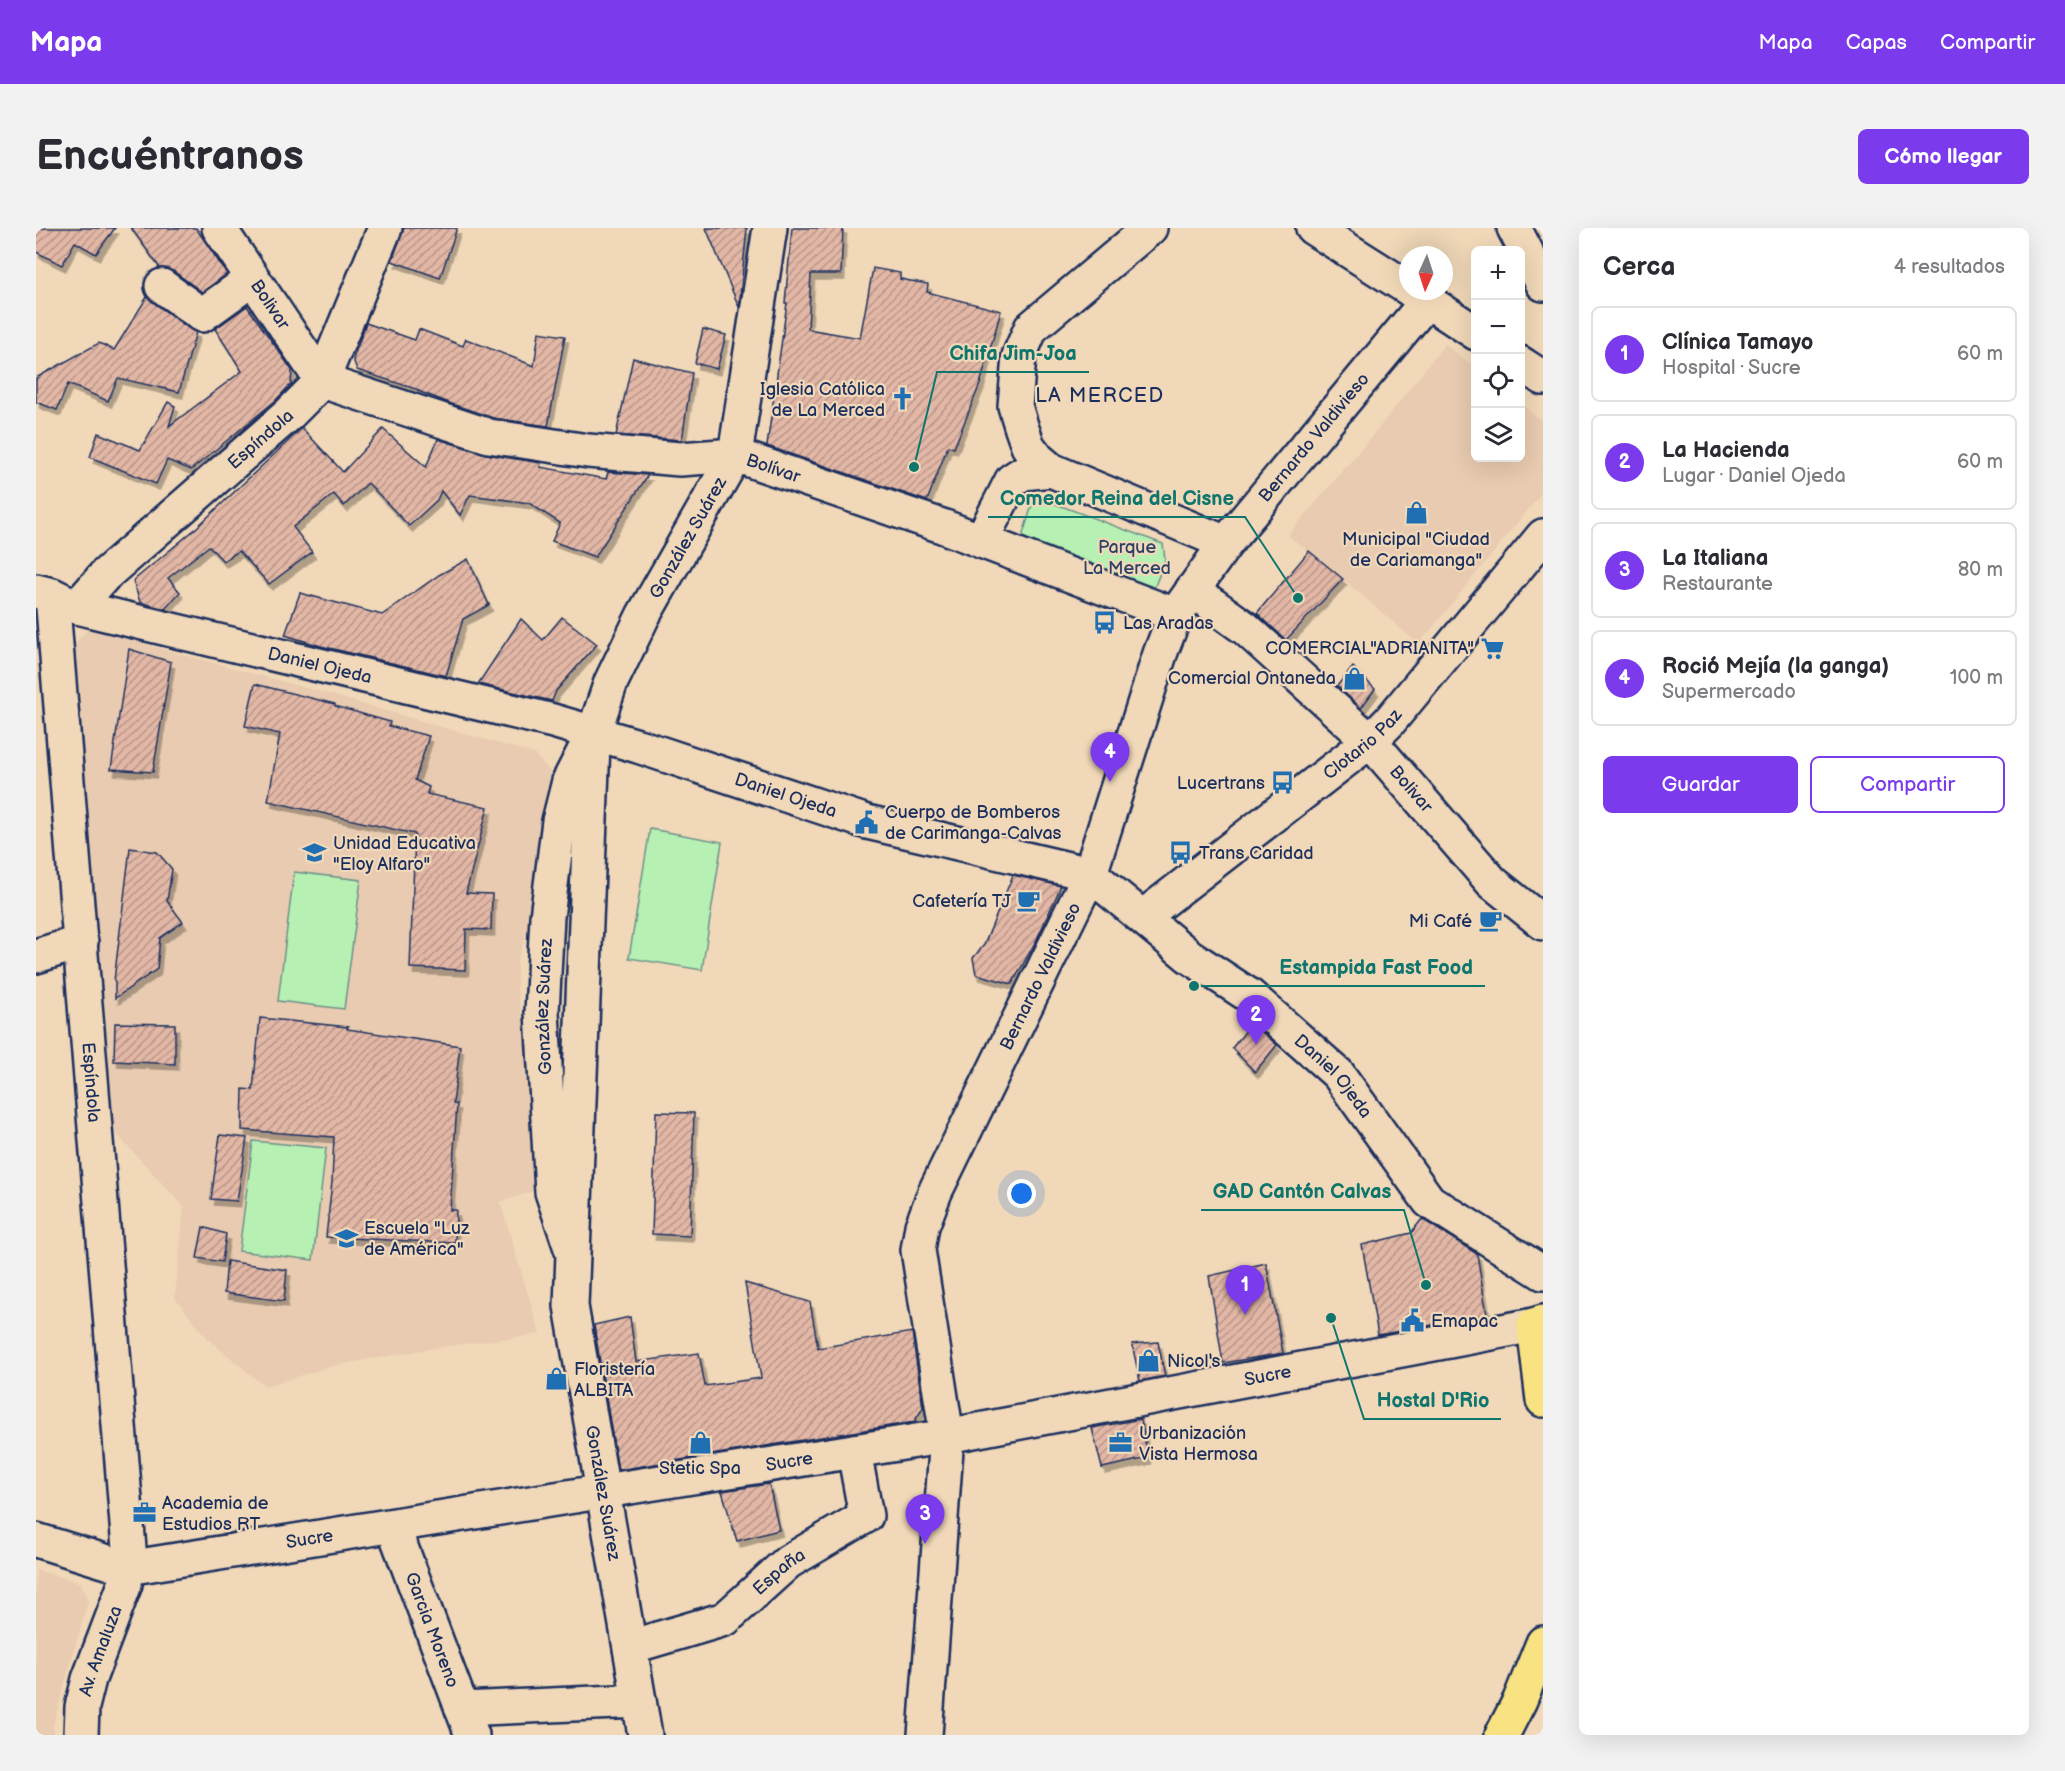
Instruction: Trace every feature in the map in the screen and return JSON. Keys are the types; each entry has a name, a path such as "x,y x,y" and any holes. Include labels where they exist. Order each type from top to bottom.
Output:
{"main road":[{"path":"1539,1323 1543,1400"},
{"path":"1502,1735 1520,1700 1543,1643"}],"street":[{"name":"Bolivar","path":"219,228 322,381"},
{"name":"Espíndola","path":"127,1568 129,1549 55,598 105,575 288,415 322,381 385,228"},
{"name":"González Suárez","path":"645,1735 572,1306 572,1251 552,1191 542,1012 547,917 559,821 569,781 594,732 611,682 643,616 735,455 770,228"},
{"path":"1150,228 1031,328 1019,356 1016,406 1028,446 1051,470 1226,543"},
{"path":"1313,228 1399,282"},
{"path":"1514,228 1543,284"},
{"path":"162,286 202,315 252,279"},
{"name":"Bernardo Valdivieso","path":"925,1735 946,1436 918,1250 922,1226 935,1192 1090,874 1153,676 1183,603 1411,300"},
{"path":"1426,300 1471,330"},
{"name":"Bolívar","path":"322,381 489,436 588,451 680,459 735,455 981,541 1183,603"},
{"path":"981,541 1012,480 1023,472 1051,470"},
{"name":"Clotario Paz","path":"1144,916 1370,741 1389,722 1543,536"},
{"name":"Daniel Ojeda","path":"55,598 594,732 867,822 1090,874 1190,956 1250,996 1338,1074 1430,1201 1543,1273"},
{"name":"Bolivar","path":"1183,603 1245,628 1370,741 1492,882 1543,924"},
{"path":"36,956 81,942"},
{"name":"Sucre","path":"36,1540 127,1568 946,1436 1539,1323"},
{"name":"España","path":"630,1647 724,1619 788,1562 866,1516 854,1451"},
{"name":"Garcia Moreno","path":"393,1526 467,1722"},
{"name":"Av. Amaluza","path":"81,1735 82,1707 89,1679 125,1584 127,1568"},
{"path":"467,1722 639,1701"}],"shaded area":[{"name":"Municipal \"Ciudad de Cariamanga\"","path":"1445,344 1471,365 1471,462 1525,462 1525,407 1543,422 1543,491 1419,644 1288,535 1370,439"},
{"name":"Unidad Educativa \"Eloy Alfaro\"","path":"88,629 321,692 534,754 556,778 528,928 517,961 517,990 525,1031 533,1191 500,1202 540,1334 440,1347 336,1365 265,1386 208,1339 175,1298 184,1207 113,1130 70,649"},
{"path":"36,1570 81,1583 88,1601 53,1725 54,1735 36,1735"}],"green space":[{"name":"Parque La Merced","path":"1045,500 1163,544 1165,560 1155,586 1143,591 1029,547 1023,534 1032,505"},
{"path":"650,829 722,842 702,970 629,958"},
{"path":"294,872 361,880 344,1009 278,1001"},
{"path":"253,1141 326,1148 313,1260 239,1251"}],"building":[{"path":"36,228 115,228 96,254 75,242 62,265 36,252"},
{"path":"131,228 196,228 227,274 202,292 173,271 160,268"},
{"path":"404,228 457,228 440,278 392,261"},
{"path":"706,228 747,228 739,307"},
{"path":"792,228 843,228 841,274 811,274 808,329 860,338 873,268 900,273 900,279 928,284 927,292 1001,311 980,384 954,448 948,446 927,501 767,446 787,303 785,303"},
{"path":"147,297 196,332 179,392 118,378 108,401 68,384 57,410 36,402 36,378 99,343 114,350"},
{"path":"247,306 292,370 291,384 275,401 191,470 167,460 156,484 90,457 98,433 140,450 168,402 175,406 169,426 242,371 215,329"},
{"path":"366,323 415,340 419,329 463,346 466,339 534,366 539,332 565,336 548,426 493,418 357,370 353,359"},
{"path":"703,329 726,335 717,369 695,363"},
{"path":"633,358 692,373 682,440 616,435"},
{"path":"302,428 343,472 383,429 426,467 438,439 486,454 541,463 540,467 606,479 608,472 648,475 595,557 552,541 560,523 529,503 470,495 460,515 441,491 437,500 409,526 368,483 344,506 334,494 293,527 312,552 269,584 239,551 223,561 209,546 168,578 180,592 165,609 140,602 133,581 194,530"},
{"path":"1309,551 1343,579 1286,640 1257,613"},
{"path":"468,559 489,605 463,619 446,676 285,635 300,593 382,615 439,575"},
{"path":"562,617 597,644 556,691 552,701 478,684 521,619 543,640"},
{"path":"129,649 171,662 153,772 111,769"},
{"name":"Comercial Ontaneda","path":"1353,667 1375,689 1361,708 1337,686"},
{"path":"255,684 335,704 335,706 390,722 389,726 429,736 415,780 429,787 427,794 488,807 466,893 492,894 491,930 466,929 465,970 410,968 415,834 268,801 280,734 245,726"},
{"path":"130,848 157,852 172,869 167,901 183,922 160,938 157,969 115,998 114,981"},
{"path":"1013,875 1061,886 1037,939 1012,984 976,974 973,958 984,945"},
{"path":"260,1018 348,1027 347,1029 460,1046 453,1104 457,1104 450,1210 456,1210 455,1243 326,1237 334,1137 242,1130 243,1089 253,1090"},
{"path":"115,1023 175,1024 175,1064 114,1061"},
{"path":"1252,1023 1277,1045 1255,1072 1232,1048"},
{"path":"656,1112 694,1113 690,1236 652,1234"},
{"path":"220,1135 247,1138 237,1201 211,1199"},
{"path":"1422,1219 1477,1254 1487,1315 1378,1335 1362,1245 1411,1233"},
{"path":"203,1227 226,1234 222,1262 197,1258"},
{"path":"227,1261 287,1270 284,1301 224,1293"},
{"path":"1266,1263 1283,1353 1223,1363 1209,1276"},
{"path":"745,1283 810,1302 818,1348 912,1332 923,1408 914,1422 618,1470 594,1325 630,1317 636,1362 699,1353 705,1386 761,1378"},
{"name":"Nicol's","path":"1158,1342 1165,1376 1140,1381 1132,1344"},
{"name":"Urbanización Vista Hermosa","path":"1141,1419 1148,1458 1102,1468 1092,1428"},
{"path":"769,1484 779,1530 737,1541 722,1491"}],"place":[{"name":"Iglesia Católica de La Merced","path":"903,399"},
{"name":"Chifa Jim-Joa","path":"914,467"},
{"name":"Municipal \"Ciudad de Cariamanga\"","path":"1416,513"},
{"name":"Comedor Reina del Cisne","path":"1298,598"},
{"name":"Las Aradas","path":"1105,623"},
{"name":"COMERCIAL\"ADRIANITA\"","path":"1492,648"},
{"name":"Comercial Ontaneda","path":"1354,678"},
{"name":"Roció Mejía (la ganga)","path":"1110,782"},
{"name":"Lucertrans","path":"1283,783"},
{"name":"Cuerpo de Bomberos de Carimanga-Calvas","path":"867,822"},
{"name":"Unidad Educativa \"Eloy Alfaro\"","path":"315,853"},
{"name":"Trans Caridad","path":"1181,853"},
{"name":"Cafetería TJ","path":"1029,901"},
{"name":"Mi Café","path":"1490,921"},
{"name":"Estampida Fast Food","path":"1194,986"},
{"name":"La Hacienda","path":"1256,1045"},
{"name":"Escuela \"Luz de América\"","path":"346,1238"},
{"name":"GAD Cantón Calvas","path":"1426,1285"},
{"name":"Clínica Tamayo","path":"1245,1315"},
{"name":"Hostal D'Rio","path":"1331,1318"},
{"name":"Emapac","path":"1413,1321"},
{"name":"Nicol's","path":"1149,1361"},
{"name":"Floristería ALBITA","path":"556,1379"},
{"name":"Stetic Spa","path":"700,1442"},
{"name":"Urbanización Vista Hermosa","path":"1121,1443"},
{"name":"Academia de Estudios RT","path":"144,1513"},
{"name":"La Italiana","path":"925,1544"}],"district":[{"name":"LA MERCED","path":"1100,395"}]}
